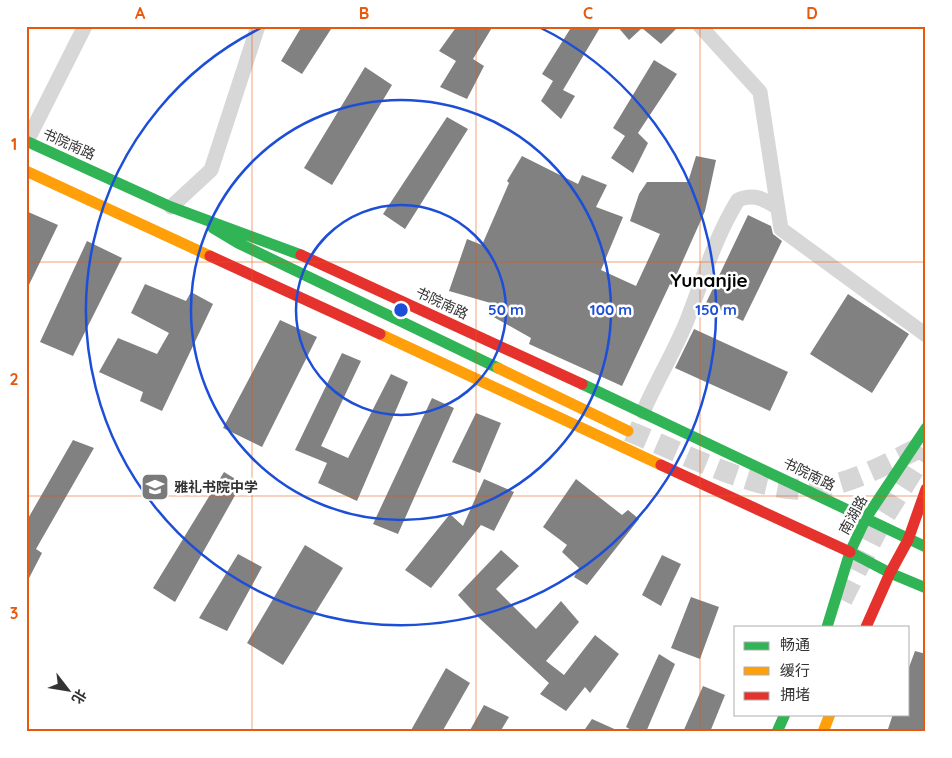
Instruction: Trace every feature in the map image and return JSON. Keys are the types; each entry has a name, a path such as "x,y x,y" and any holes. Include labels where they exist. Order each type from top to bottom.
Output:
{"main road":[{"name":"书院南路","path":"26,141 172,207 278,245 362,282 926,547"},
{"path":"26,171 850,552 890,574 926,588"},
{"path":"196,217 238,243 628,431"},
{"name":"南湖路","path":"827,626 850,552 866,518 926,428"},
{"path":"908,540 926,489"},
{"path":"866,626 890,574 926,511"},
{"path":"778,732 784,716"},
{"path":"823,732 829,716"}],"street":[{"path":"26,141 84,26"},
{"path":"172,207 210,170 258,26"},
{"path":"700,26 760,92 781,229 926,335"},
{"path":"642,412 674,351 693,305 705,267 738,200 746,196 758,196 778,208"},
{"path":"908,540 926,522"}],"building":[{"path":"302,26 333,26 302,74 281,61"},
{"path":"457,26 493,26 473,59 484,66 467,99 440,87 456,61 439,51"},
{"path":"572,26 601,26 563,90 575,96 561,119 541,101 553,81 542,74"},
{"path":"617,26 679,26 661,44 642,28 629,40"},
{"path":"654,60 677,74 638,133 648,143 633,173 611,158 625,136 613,128"},
{"path":"365,67 392,85 332,185 304,168"},
{"path":"447,117 468,129 405,229 383,214"},
{"path":"522,156 578,184 582,175 607,185 596,207 623,217 601,270 636,286 660,234 630,221 639,194 647,182 688,182 696,156 716,160 705,211 672,285 670,284 622,386 529,344 531,338 490,315 494,304 449,291 467,239 482,245 509,183 507,181"},
{"path":"26,211 58,225 26,291"},
{"path":"748,215 771,226 773,234 782,241 743,321 706,303"},
{"path":"87,241 122,258 73,356 40,342"},
{"path":"145,284 186,301 191,292 213,304 162,411 140,401 143,392 99,372 118,338 157,354 169,333 131,313"},
{"path":"848,294 909,334 872,393 810,354"},
{"path":"280,320 317,337 262,447 223,428"},
{"path":"694,329 788,372 770,411 675,368"},
{"path":"342,353 361,361 321,446 348,458 391,374 408,382 357,501 318,483 327,463 295,450"},
{"path":"432,398 454,408 398,534 373,524"},
{"path":"476,413 501,423 480,473 452,462"},
{"path":"73,440 94,448 36,549 42,553 26,584 26,522"},
{"path":"224,472 242,483 175,602 153,588"},
{"path":"484,479 514,492 494,531 481,525 431,588 405,570 450,514 463,526"},
{"path":"576,479 622,515 628,510 639,519 587,585 574,577 579,568 562,552 567,545 543,527"},
{"path":"305,545 343,568 283,665 247,643"},
{"path":"501,550 519,566 496,589 536,629 561,601 579,622 546,661 564,675 595,635 619,654 590,693 585,687 566,711 540,694 549,683 479,618 458,595"},
{"path":"238,554 262,567 227,631 199,618"},
{"path":"662,555 681,564 661,606 642,595"},
{"path":"691,597 719,607 700,659 671,648"},
{"path":"915,651 926,654 926,732 887,732 892,716 910,716 910,665"},
{"path":"659,654 675,664 646,732 635,732 626,727"},
{"path":"446,668 470,683 442,732 410,732"},
{"path":"703,686 725,695 710,732 683,732"},
{"path":"484,705 509,717 500,732 469,732"},
{"path":"592,719 621,732 583,732"}],"tunnel":[{"path":"628,431 743,478 790,489 824,487 852,479 917,449"},
{"path":"842,600 881,522 926,450"}],"traffic: fast":[{"path":"26,141 171,207 301,255"},
{"path":"213,228 238,243 498,368"},
{"path":"582,384 926,547"},
{"path":"827,626 850,552 866,518 926,428"},
{"path":"850,552 890,573"},
{"path":"890,573 926,588"},
{"path":"777,732 784,716"}],"traffic: slow":[{"path":"26,171 210,256"},
{"path":"380,334 661,465"},
{"path":"498,368 628,431"},
{"path":"823,732 829,716"}],"traffic: jam":[{"path":"301,255 582,384"},
{"path":"210,256 380,334"},
{"path":"661,465 850,552"},
{"path":"866,626 890,573 908,540 926,489"}],"place":[{"name":"雅礼书院中学","path":"155,487"}],"district":[{"name":"Yunanjie","path":"709,280"}]}
